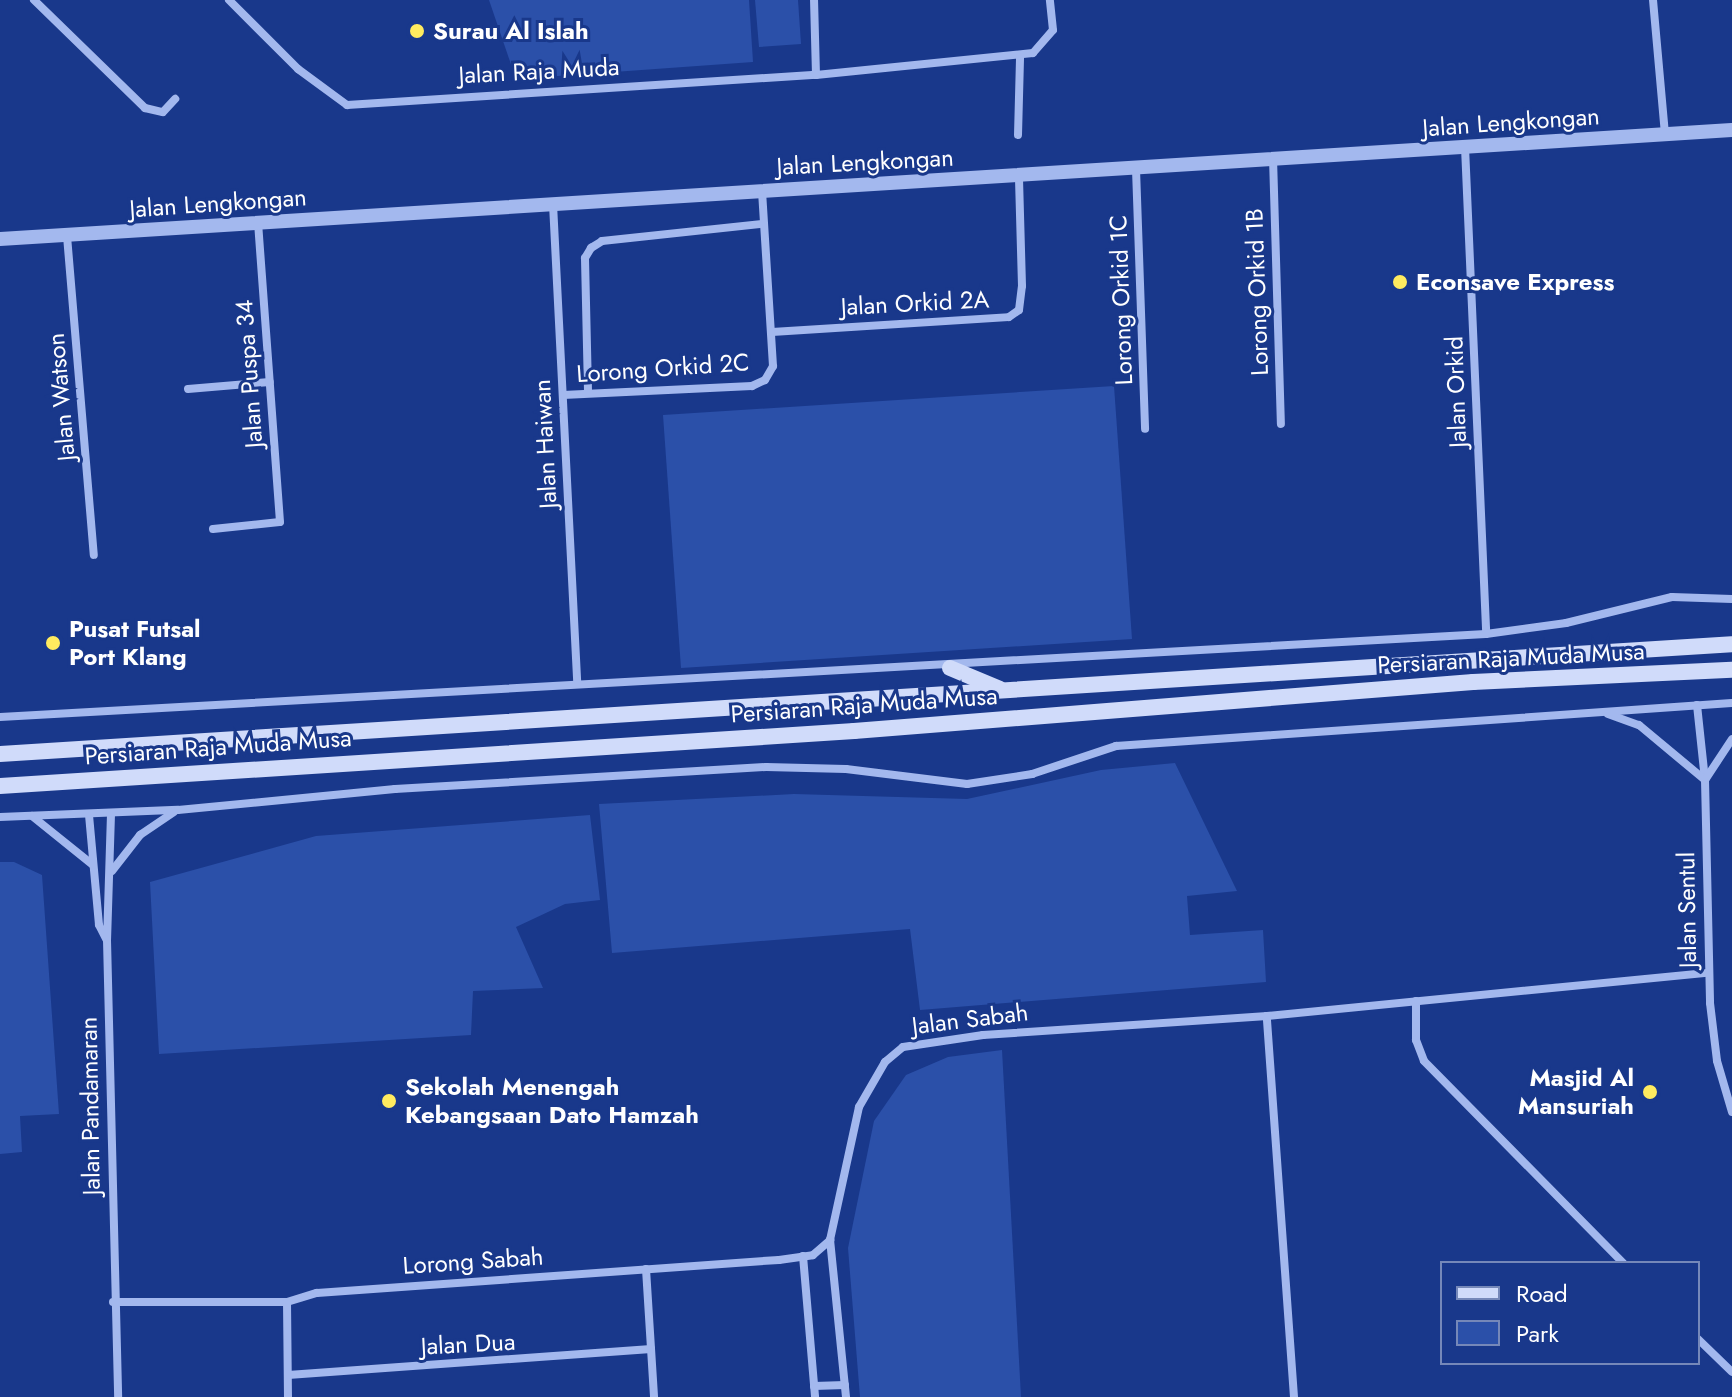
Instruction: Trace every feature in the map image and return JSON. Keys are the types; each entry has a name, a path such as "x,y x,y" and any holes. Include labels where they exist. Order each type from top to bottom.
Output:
{"main road":[{"name":"Persiaran Raja Muda Musa","path":"0,754 1732,644"},
{"path":"950,668 1006,691"},
{"name":"Persiaran Raja Muda Musa","path":"0,786 854,731 1473,682 1732,670"}],"street":[{"path":"34,0 145,108 163,112 175,99"},
{"name":"Jalan Raja Muda","path":"229,0 298,69 347,105 816,75 1020,57"},
{"path":"814,0 816,75"},
{"path":"1018,135 1020,57 1043,47 1053,30 1050,0"},
{"path":"1653,0 1665,134"},
{"name":"Jalan Lengkongan","path":"0,239 1732,130"},
{"name":"Jalan Orkid","path":"1465,147 1486,634"},
{"name":"Lorong Orkid 1B","path":"1273,158 1281,424"},
{"name":"Lorong Orkid 1C","path":"1136,169 1145,429"},
{"name":"Jalan Orkid 2A","path":"772,332 1009,317 1019,310 1022,286 1019,176"},
{"name":"Lorong Orkid 2C","path":"563,395 588,391 752,386 765,380 773,366 762,189"},
{"name":"Jalan Haiwan","path":"553,203 577,682"},
{"name":"Jalan Puspa 34","path":"213,529 280,522 258,223"},
{"path":"588,391 585,258 591,248 602,241 762,224"},
{"name":"Jalan Watson","path":"67,236 94,555"},
{"path":"188,389 270,382"},
{"path":"0,717 577,682 950,668 1486,634 1566,623 1672,597 1732,599"},
{"path":"0,817 178,810 395,789 766,767 846,769 967,784 1032,774 1116,746 1732,703"},
{"name":"Jalan Sentul","path":"1697,705 1705,780 1707,973 1717,1061 1732,1112"},
{"path":"1602,712 1639,725 1705,780 1732,739"},
{"path":"111,872 140,835 178,810"},
{"name":"Jalan Pandamaran","path":"111,814 107,940 113,1302 118,1397"},
{"path":"89,815 99,925 107,940"},
{"path":"31,816 94,865"},
{"name":"Jalan Sabah","path":"846,1397 830,1240 859,1107 885,1062 903,1047 998,1034 1267,1016 1707,973"},
{"path":"1416,1001 1416,1040 1424,1061 1621,1261"},
{"path":"1267,1016 1294,1397"},
{"name":"Lorong Sabah","path":"113,1302 287,1302 317,1293 813,1255 830,1240"},
{"path":"803,1256 815,1397"},
{"path":"646,1269 654,1397"},
{"path":"287,1302 288,1397"},
{"path":"1700,1341 1732,1372"},
{"name":"Jalan Dua","path":"288,1375 651,1349"},
{"path":"814,1386 845,1385"}],"green space":[{"path":"489,0 749,0 753,62 516,79"},
{"path":"755,0 798,0 801,44 759,47"},
{"path":"1114,386 1132,639 681,668 663,415"},
{"path":"1175,763 1237,891 1187,896 1190,935 1263,930 1266,982 920,1010 910,929 612,953 599,804 794,794 967,799 1101,770"},
{"path":"590,815 600,900 565,904 516,927 543,988 473,991 471,1035 159,1054 150,882 316,836"},
{"path":"0,862 14,862 42,875 59,1114 20,1116 22,1152 0,1154"},
{"path":"1002,1050 1021,1397 860,1397 848,1248 874,1121 906,1075 948,1057"}],"place":[{"name":"Surau Al Islah","path":"417,31"},
{"name":"Econsave Express","path":"1400,282"},
{"name":"Pusat Futsal Port Klang","path":"53,643"},
{"name":"Masjid Al Mansuriah","path":"1650,1092"},
{"name":"Sekolah Menengah Kebangsaan Dato Hamzah","path":"389,1101"}]}
